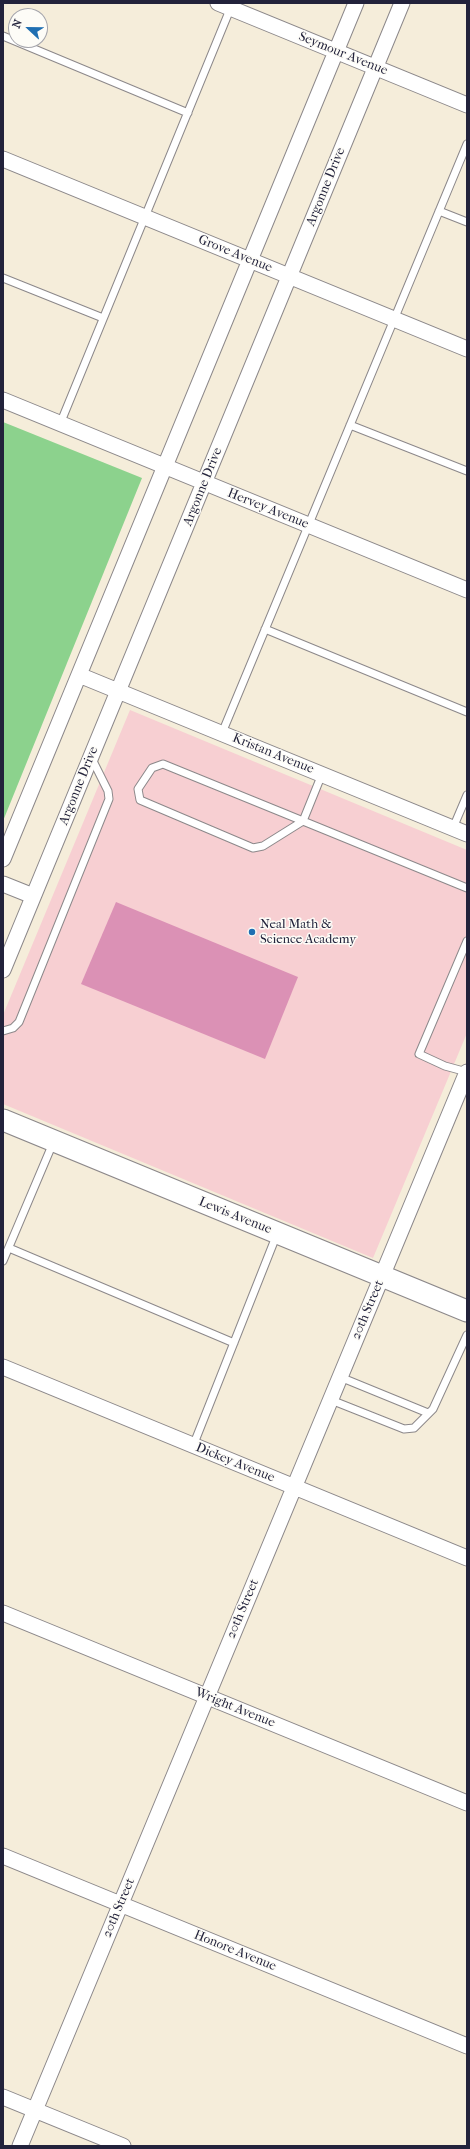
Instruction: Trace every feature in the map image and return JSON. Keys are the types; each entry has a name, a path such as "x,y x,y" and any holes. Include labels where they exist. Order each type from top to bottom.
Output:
{"main road":[{"name":"Lewis Avenue","path":"3,1120 467,1311"}],"street":[{"path":"3,859 356,3"},
{"name":"Argonne Drive","path":"3,970 402,3"},
{"name":"Seymour Avenue","path":"227,5 375,68 467,105"},
{"name":"Grove Avenue","path":"3,159 467,349"},
{"name":"Hervey Avenue","path":"3,400 467,590"},
{"name":"Kristan Avenue","path":"79,675 467,834"},
{"path":"3,884 33,896"},
{"name":"20th Street","path":"20,2146 467,1072"},
{"name":"Dickey Avenue","path":"3,1367 467,1558"},
{"name":"Wright Avenue","path":"3,1613 467,1803"},
{"name":"Honore Avenue","path":"3,1856 467,2046"},
{"path":"3,2097 123,2146"}],"lane":[{"path":"60,424 188,113 227,5"},
{"path":"3,36 188,113"},
{"path":"222,733 467,144"},
{"path":"439,211 467,222"},
{"path":"3,278 103,318"},
{"path":"350,425 467,471"},
{"path":"265,629 467,712"},
{"path":"3,1031 12,1028 19,1022 109,799 108,791 91,757"},
{"path":"322,774 303,821 263,846 253,848 140,800 138,789 152,768 163,764 303,821 467,888"},
{"path":"453,828 467,795"},
{"path":"467,941 419,1054 445,1066 467,1072"},
{"path":"3,1261 54,1141"},
{"path":"193,1446 277,1233"},
{"path":"9,1248 234,1343"},
{"path":"331,1400 404,1429 414,1428 433,1409 467,1335"},
{"path":"340,1377 428,1414"}],"shaded area":[{"name":"Neal Math & Science Academy","path":"130,710 467,850 467,1033 373,1258 3,1104 3,1015"}],"green space":[{"path":"3,422 142,478 3,821"}],"building":[{"path":"116,902 298,977 265,1059 81,984"}],"place":[{"name":"Neal Math & Science Academy","path":"252,932"}]}
